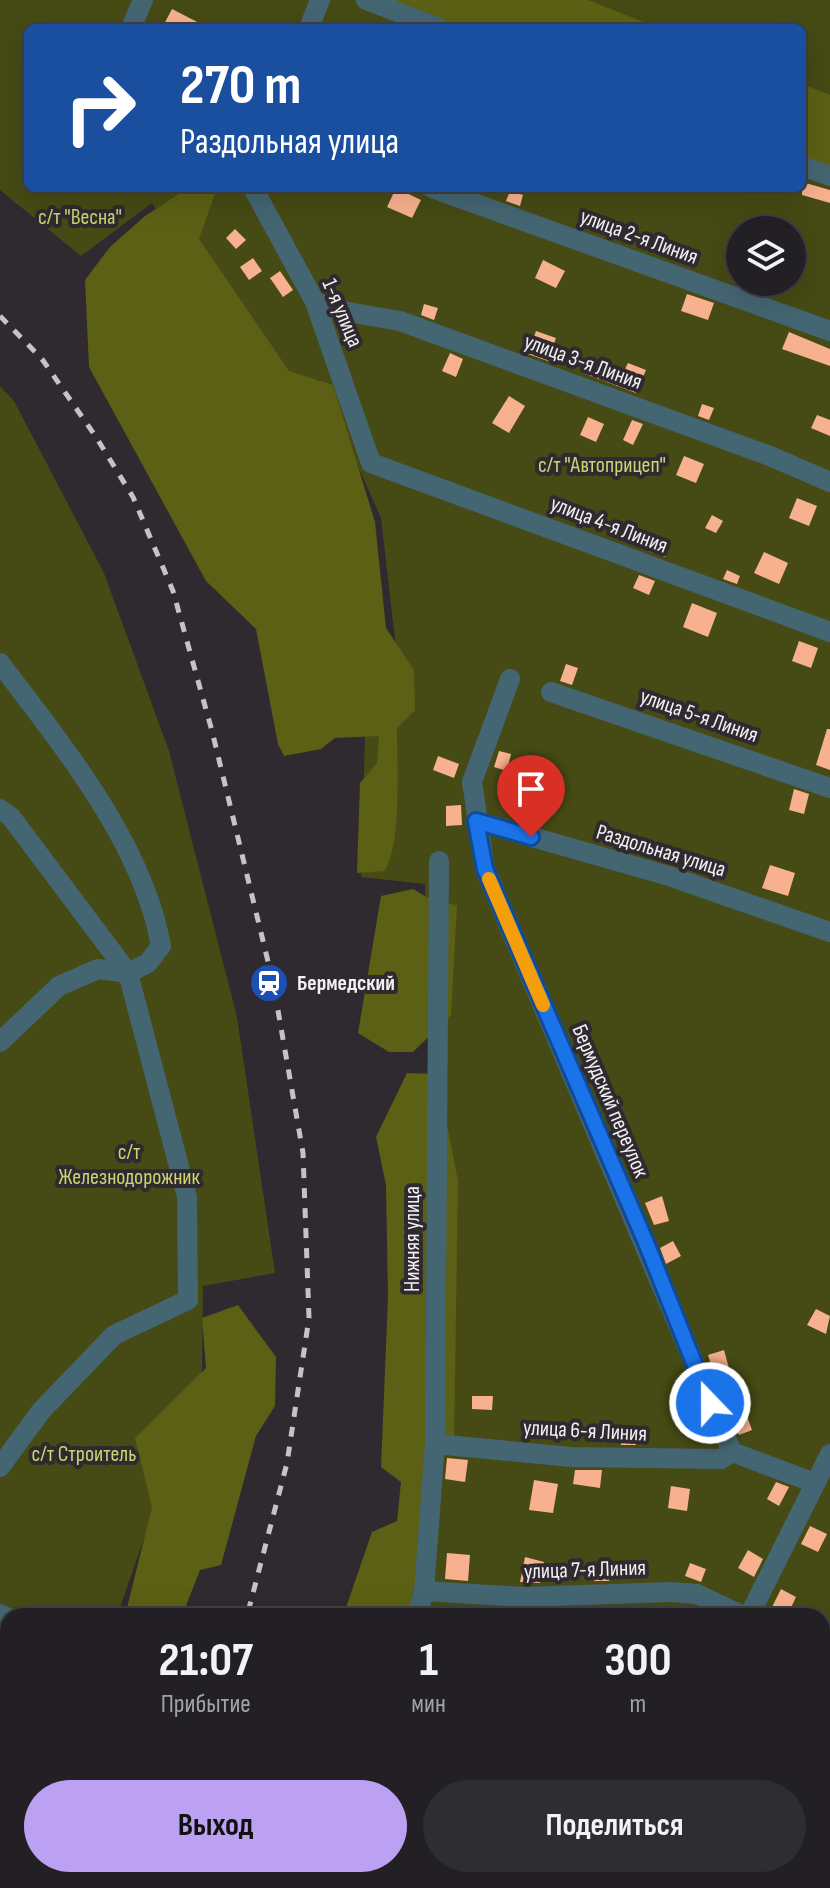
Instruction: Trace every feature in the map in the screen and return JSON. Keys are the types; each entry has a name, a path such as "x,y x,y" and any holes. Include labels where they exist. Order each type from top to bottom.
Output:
{"street":[{"path":"133,23 143,0"},
{"path":"311,24 320,0"},
{"path":"366,0 429,24"},
{"path":"806,167 830,176"},
{"name":"1-я улица","path":"255,192 315,302 371,463"},
{"name":"улица 2-я Линия","path":"443,192 830,331"},
{"name":"улица 3-я Линия","path":"315,302 337,310 400,321 755,451 830,482"},
{"name":"улица 4-я Линия","path":"371,463 830,632"},
{"path":"0,663 102,803 155,910 161,946 148,963 128,973 98,969 59,986 0,1042"},
{"name":"Бермудский переулок","path":"510,679 472,782 485,869 732,1452"},
{"name":"улица 5-я Линия","path":"551,692 678,733 830,788"},
{"path":"0,809 11,817 128,973 187,1197 188,1300 114,1335 41,1411 0,1467"},
{"name":"Раздольная улица","path":"476,821 669,876 830,932"},
{"name":"Нижняя улица","path":"419,1608 424,1591 435,1444 439,861"},
{"name":"улица 6-я Линия","path":"435,1444 571,1457 721,1459 732,1452"},
{"path":"732,1452 815,1483"},
{"path":"751,1608 830,1454"},
{"name":"улица 7-я Линия","path":"424,1591 524,1597 671,1592 697,1594 729,1608"}],"green space":[{"name":"с/т \"Автоприцеп\"","path":"0,0 830,0 830,1608 371,1608 435,1440 425,884 361,877 365,735 400,682 381,518 319,379 279,398 152,203 81,256 0,190"},
{"name":"с/т Железнодорожник","path":"0,386 14,401 104,573 169,751 237,1017 275,1273 203,1286 202,1372 120,1608 0,1608"}],"shaded area":[{"path":"386,0 588,0 649,24 448,24"},
{"path":"806,86 830,95 830,171 806,162"},
{"path":"182,192 216,192 199,239 289,371 333,385 375,522 386,628 414,670 415,710 397,728 396,824 390,860 384,871 357,873 360,783 377,763 379,736 335,738 321,749 284,756 278,744 256,629 206,581 89,367 85,280 110,247 145,216"},
{"path":"413,889 433,901 457,905 451,1015 413,1052 389,1052 358,1033 381,896"},
{"path":"407,1073 437,1074 458,1181 454,1445 437,1450 428,1520 410,1608 346,1608 372,1532 397,1521 401,1482 381,1467 388,1297 386,1185 376,1137"},
{"path":"238,1305 276,1357 275,1406 256,1436 221,1565 200,1570 185,1608 127,1608 152,1507 135,1438 206,1368 202,1318"}],"building":[{"path":"172,9 201,24 164,24"},
{"path":"806,183 830,190 830,203 802,195 806,192"},
{"path":"394,192 404,192 421,200 412,218 387,207"},
{"path":"510,192 523,195 520,206 506,201"},
{"path":"235,229 246,240 236,249 226,238"},
{"path":"253,258 262,271 249,280 240,267"},
{"path":"543,260 565,271 556,288 535,278"},
{"path":"280,271 293,290 283,297 270,278"},
{"path":"687,294 714,303 708,320 681,311"},
{"path":"424,304 438,308 434,320 421,315"},
{"path":"536,331 556,338 548,361 528,354"},
{"path":"789,332 830,349 830,366 782,349"},
{"path":"450,353 463,359 456,377 442,371"},
{"path":"628,363 646,370 636,393 583,373 586,365 621,377"},
{"path":"509,396 525,406 509,433 492,423"},
{"path":"702,404 714,408 709,420 698,416"},
{"path":"817,415 830,420 830,436 811,428"},
{"path":"588,417 604,424 596,442 580,435"},
{"path":"632,420 643,424 633,445 623,440"},
{"path":"684,456 704,464 696,483 676,475"},
{"path":"797,498 817,506 809,526 789,518"},
{"path":"712,515 723,521 716,533 705,528"},
{"path":"654,537 670,543 665,557 648,551"},
{"path":"764,552 788,563 779,584 754,573"},
{"path":"727,570 740,576 737,584 723,579"},
{"path":"639,575 655,581 649,595 633,588"},
{"path":"692,603 717,613 708,637 683,627"},
{"path":"799,641 818,648 811,668 792,661"},
{"path":"566,664 578,668 572,685 560,681"},
{"path":"827,729 830,729 830,770 816,765"},
{"path":"499,751 511,754 507,771 494,767"},
{"path":"438,756 459,764 454,778 433,770"},
{"path":"794,789 809,794 804,814 789,810"},
{"path":"461,805 462,825 446,826 446,806"},
{"path":"770,865 795,873 788,896 762,888"},
{"path":"662,1196 669,1221 654,1225 645,1203"},
{"path":"673,1241 681,1256 666,1264 660,1248"},
{"path":"816,1309 830,1316 826,1334 807,1325"},
{"path":"724,1350 730,1372 715,1377 708,1355"},
{"path":"472,1396 493,1396 492,1410 472,1409"},
{"path":"743,1405 752,1430 739,1435 728,1410"},
{"path":"621,1437 636,1437 636,1445 621,1445"},
{"path":"447,1458 468,1460 465,1482 445,1479"},
{"path":"575,1470 602,1470 600,1488 573,1484"},
{"path":"534,1480 558,1484 553,1513 529,1510"},
{"path":"776,1482 789,1487 779,1506 767,1499"},
{"path":"671,1486 690,1489 687,1511 668,1508"},
{"path":"810,1526 827,1534 818,1552 801,1544"},
{"path":"748,1550 763,1559 754,1577 738,1568"},
{"path":"447,1553 470,1555 468,1581 445,1579"},
{"path":"525,1557 544,1562 540,1583 520,1582"},
{"path":"690,1563 706,1569 701,1582 685,1576"},
{"path":"596,1567 611,1570 609,1581 594,1581"},
{"path":"781,1589 796,1597 791,1608 772,1608"}],"railway":[{"path":"0,316 42,359 96,437 133,497 173,591 212,731 273,982 303,1153 309,1318 287,1463 249,1608"}],"slow traffic":[{"path":"489,879 543,1005"}],"place":[{"name":"Бермедский","path":"269,983"}],"route":[{"path":"531,837 476,821 485,869 647,1245 710,1403"}],"park label":[{"name":"с/т \"Весна\"","path":"80,217"},
{"name":"с/т Строитель","path":"84,1454"}]}
